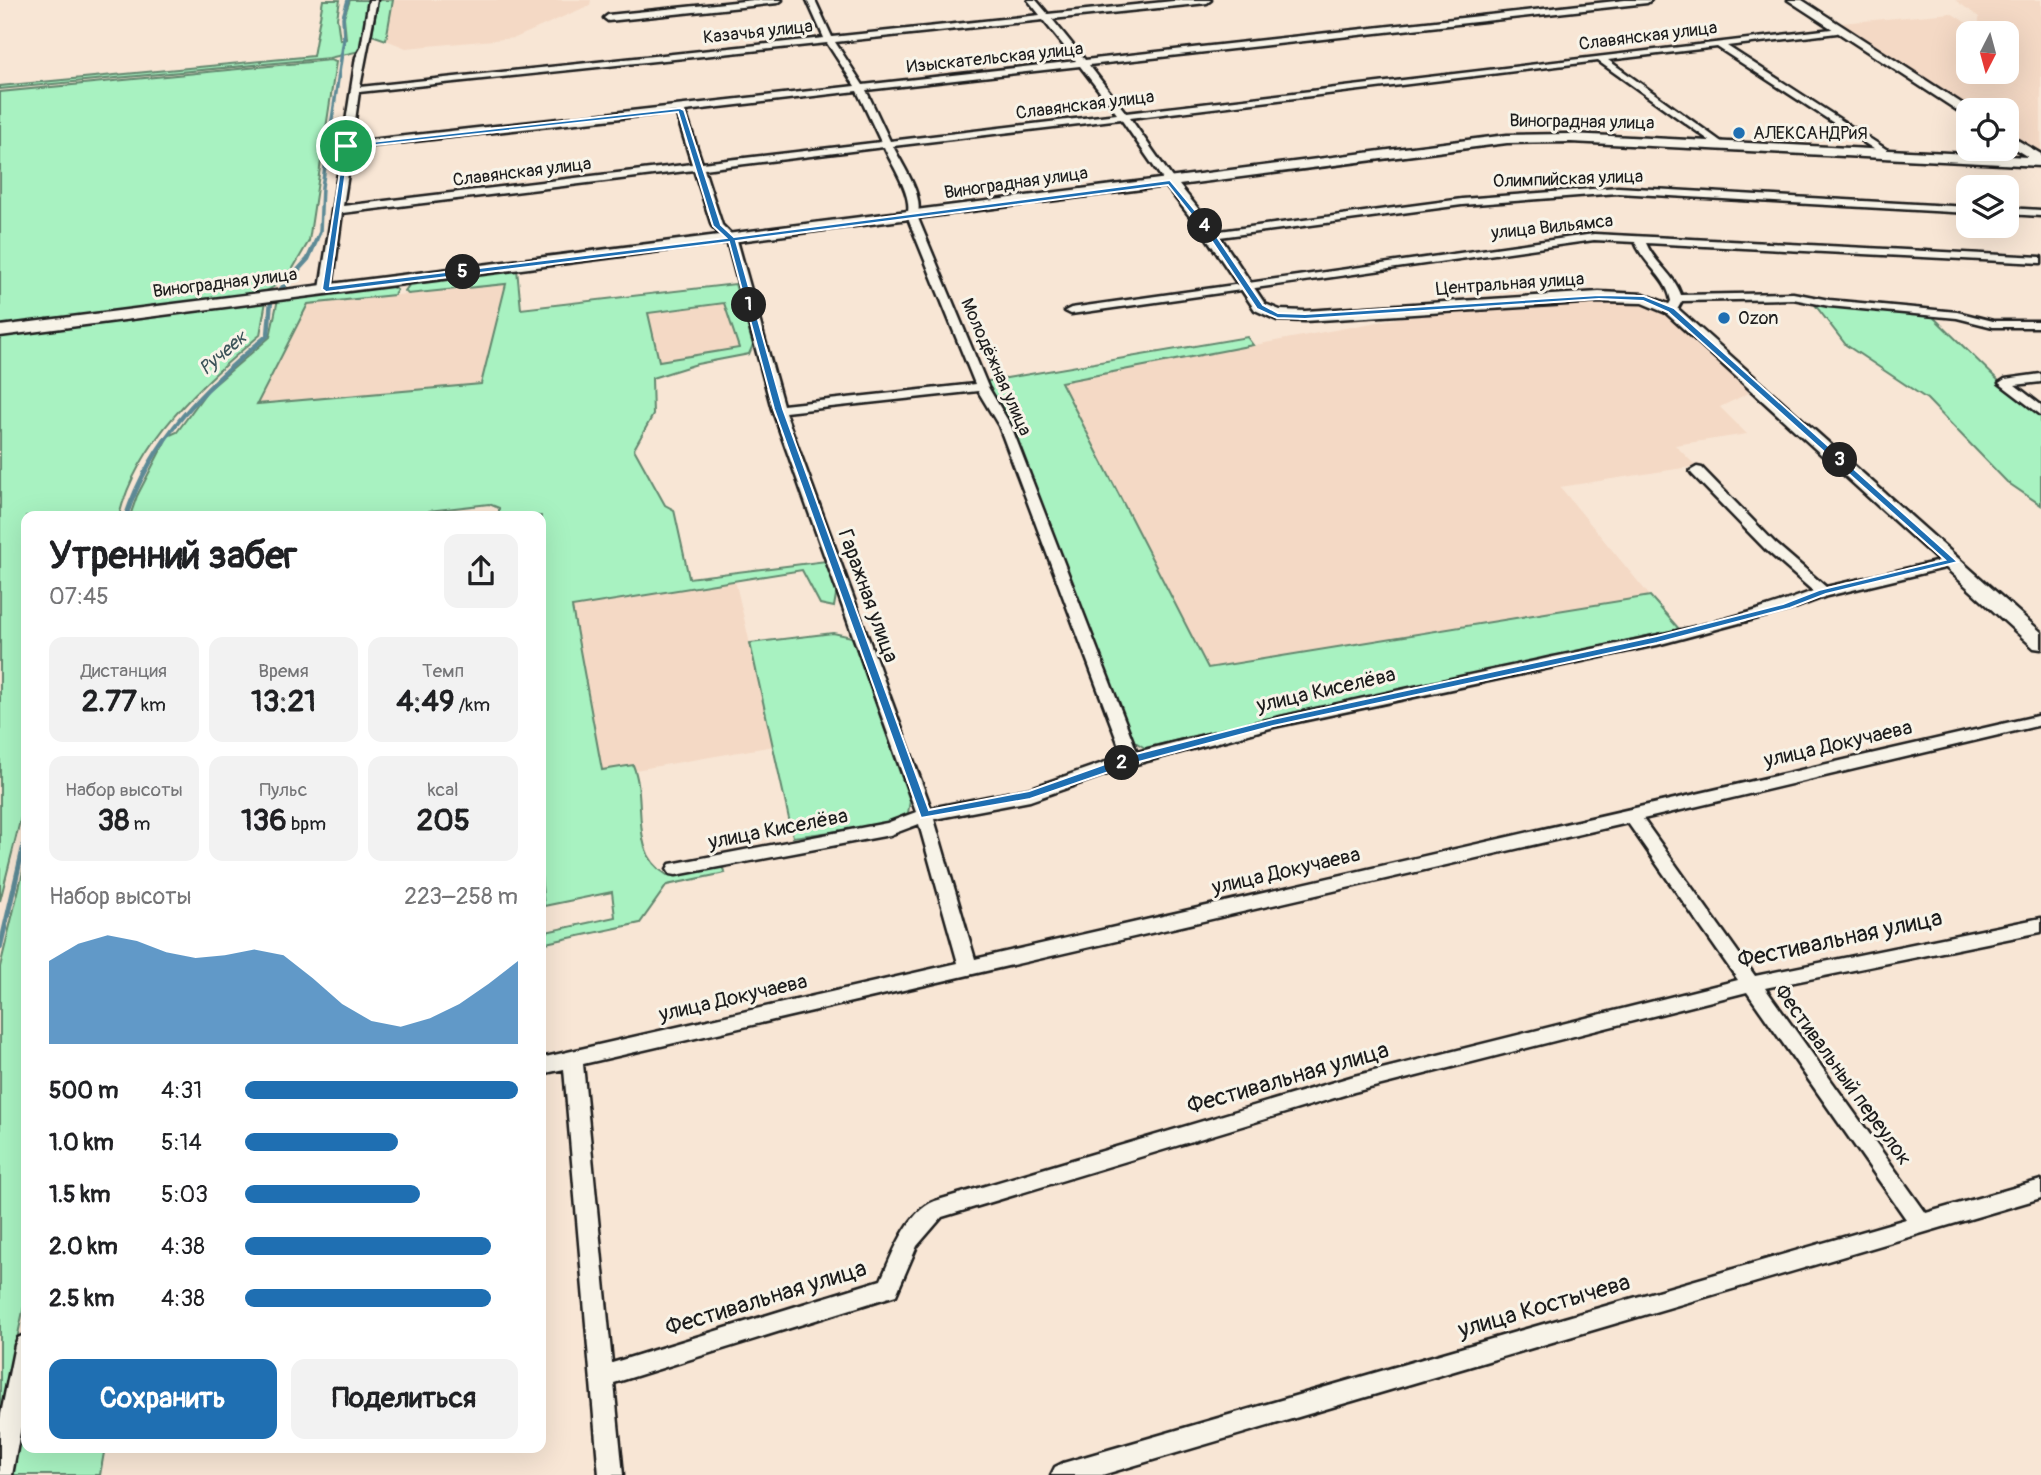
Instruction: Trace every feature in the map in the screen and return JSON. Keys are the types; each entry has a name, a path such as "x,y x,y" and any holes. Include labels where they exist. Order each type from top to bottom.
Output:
{"street":[{"path":"326,289 355,90 373,0"},
{"path":"608,18 778,0"},
{"name":"Молодёжная улица","path":"811,0 830,41 861,89 909,190 915,208 912,216 982,387 1005,426 1132,759"},
{"path":"1032,0 1124,116 1170,183"},
{"name":"Казачья улица","path":"355,90 1207,0"},
{"name":"Изыскательская улица","path":"346,146 1647,0"},
{"path":"1794,0 1956,106"},
{"name":"Славянская улица","path":"338,210 1837,30"},
{"path":"1718,44 1885,153"},
{"path":"1599,58 1720,145"},
{"name":"Гаражная улица","path":"680,110 717,226 732,240 778,409 925,815 968,967"},
{"name":"Виноградная улица","path":"0,331 732,240 1507,139 1571,138 2041,161"},
{"path":"2019,146 2041,161"},
{"name":"Центральная улица","path":"1170,183 1212,235 1260,307 1277,315 1291,317 1599,297 1644,299 1674,304 2041,643"},
{"name":"Олимпийская улица","path":"1212,235 1462,202 1618,190 1956,208"},
{"path":"2019,212 2041,213"},
{"name":"улица Вильямса","path":"1071,311 1246,284 1594,237 2041,260"},
{"path":"1639,238 1647,256 1668,278 1674,304 1793,296 1829,303 1957,315 1993,324 2041,324"},
{"path":"2041,377 2006,383 2041,411"},
{"path":"778,409 982,387"},
{"path":"1697,471 1770,546 1823,592"},
{"name":"улица Киселёва","path":"676,869 890,829 925,815 1030,795 1132,759 1273,722 1657,640 1787,606 1823,592 1953,562"},
{"name":"улица Докучаева","path":"546,1065 1632,817 2041,720"},
{"name":"Фестивальный переулок","path":"1632,817 1921,1223"},
{"name":"Фестивальная улица","path":"603,1376 888,1288 910,1239 935,1210 1354,1084 1750,984 2041,925"},
{"path":"573,1059 611,1475"},
{"name":"улица Костычева","path":"1063,1475 2041,1189"},
{"path":"0,1475 21,1370"}],"shaded area":[{"path":"393,0 591,0 590,5 515,38 406,48 386,40"},
{"path":"1955,0 2041,0 2041,157 2019,142 2019,98 1956,100 1841,23 1951,13 1963,21 1956,21 1956,84 2020,84 2020,21 1979,21 1979,17"},
{"path":"506,284 481,384 257,404 308,304"},
{"path":"1602,301 1629,302 1667,313 1757,389 1720,407 1747,434 1675,445 1696,466 1560,487 1650,596 1207,668 1061,381 1410,316"},
{"path":"724,303 740,348 659,361 647,313"},
{"path":"735,580 774,746 635,770 633,766 602,771 572,607"}],"green space":[{"path":"323,0 340,0 337,18 340,40 346,39 344,17 350,0 369,0 360,51 329,58 0,89 0,86 313,56"},
{"path":"378,0 393,0 386,40 372,35"},
{"path":"330,60 336,62 309,241 292,270 275,279 275,286 263,293 0,328 0,92"},
{"path":"517,269 521,309 735,284 753,345 749,354 697,364 652,378 653,415 634,449 665,505 674,510 689,578 826,561 837,589 834,607 820,604 802,570 572,607 602,770 633,765 647,853 655,865 667,875 721,865 725,873 667,885 640,923 546,943 546,932 615,917 612,892 546,906 546,511 499,511 499,508 489,504 429,511 132,511 168,436 177,432 207,391 270,337 278,299 390,286 397,290 394,295 308,304 257,404 481,384 506,284 408,294 405,291 410,284","holes":["724,303 739,348 659,361 648,313"]},
{"path":"266,301 260,335 216,373 175,415 141,463 128,488 121,511 21,511 21,817 0,901 0,335"},
{"path":"1812,301 1929,313 2003,385 2041,414 2041,505 2007,482 1927,399 1846,345"},
{"path":"1247,337 1253,345 1061,382 1208,668 1650,596 1679,629 1260,720 1145,748 1132,740 1000,402 983,382"},
{"path":"833,633 852,637 910,801 908,813 884,825 793,837 750,643"},
{"path":"21,880 21,1320 0,1419 0,967"},
{"path":"21,1409 21,1453 104,1453 100,1475 8,1475"}],"waterway":[{"name":"Ручеек","path":"315,243 320,232 322,187 344,39 343,17 348,0"},
{"name":"Ручеек","path":"128,511 150,462 183,415 223,374 268,335 271,300 308,259 316,241"},
{"name":"Ручеек","path":"0,948 21,858"}],"place":[{"name":"АЛЕКСАНДРиЯ","path":"1739,133"},
{"name":"Ozon","path":"1724,318"}],"route":[{"path":"346,146 326,289 732,240 1170,183 1212,235 1260,307 1277,315 1291,317 1599,297 1644,299 1671,310 1953,562 1823,592 1787,606 1657,640 1273,722 1132,759 1030,795 925,815 778,409 732,240 717,226 680,110 346,146"}]}
